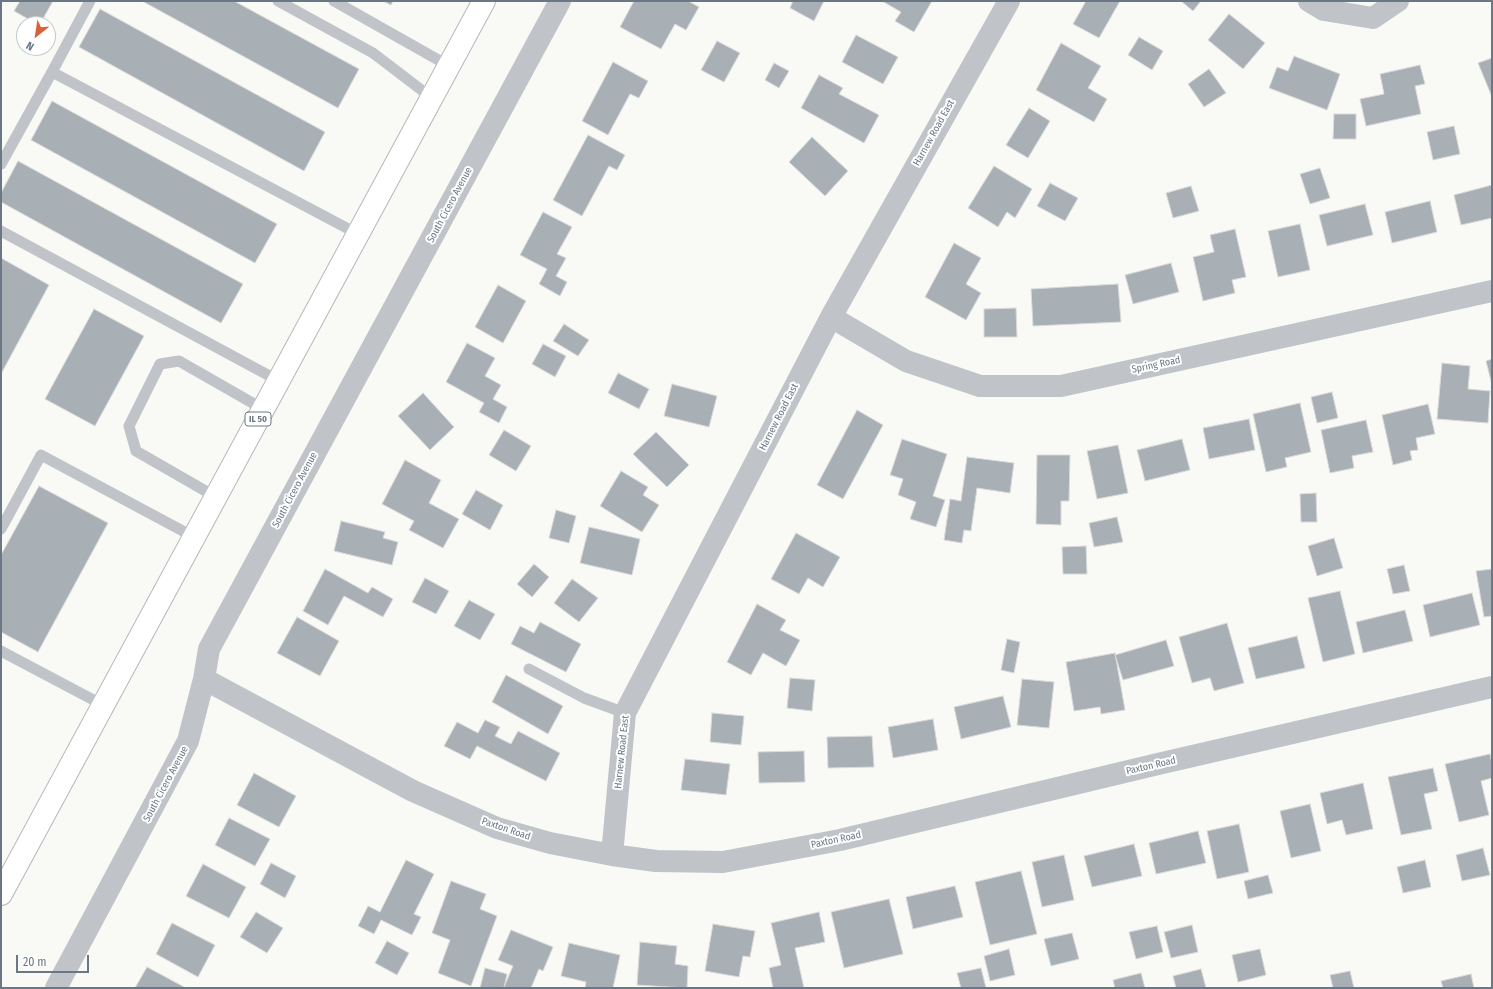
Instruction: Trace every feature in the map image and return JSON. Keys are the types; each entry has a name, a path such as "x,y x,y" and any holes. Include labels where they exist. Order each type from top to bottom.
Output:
{"main road":[{"name":"IL 50","path":"1,894 484,1"}],"street":[{"name":"South Cicero Avenue","path":"56,988 188,741 204,679 209,649 560,1"},
{"name":"Harnew Road East","path":"612,856 625,713 831,317 1009,1"},
{"path":"1310,1 1324,10 1372,18 1398,1"},
{"name":"Spring Road","path":"831,317 906,361 980,386 1060,386 1492,291"},
{"name":"Paxton Road","path":"204,679 413,791 497,828 550,843 612,856 656,861 723,862 840,840 1150,766 1492,687"}],"lane":[{"path":"1,164 90,1"},
{"path":"278,1 373,54 432,98"},
{"path":"334,1 449,66"},
{"path":"52,72 358,234"},
{"path":"1,231 279,381"},
{"path":"216,497 136,451 129,426 160,364 179,361 264,409"},
{"path":"1,529 41,456 194,538"},
{"path":"1,651 103,705"},
{"path":"529,669 584,698 625,713"}],"building":[{"path":"20,1 53,1 45,16 23,16 14,11"},
{"path":"142,1 234,1 359,69 338,108"},
{"path":"383,1 393,1 391,5"},
{"path":"634,1 688,1 699,7 686,30 675,24 661,49 620,27"},
{"path":"793,1 824,1 814,21 790,8"},
{"path":"882,1 932,1 914,32 895,21 901,12"},
{"path":"1086,1 1120,1 1099,38 1073,24"},
{"path":"1181,1 1201,1 1193,11"},
{"path":"100,9 325,132 304,171 79,47"},
{"path":"1229,14 1265,43 1243,69 1208,40"},
{"path":"856,35 898,57 883,84 842,62"},
{"path":"1139,37 1163,51 1152,70 1128,55"},
{"path":"717,41 740,53 724,82 701,70"},
{"path":"1061,43 1101,66 1088,88 1107,99 1094,122 1036,90"},
{"path":"1294,56 1340,74 1327,110 1269,88 1277,67 1288,71"},
{"path":"1492,58 1492,97 1478,63"},
{"path":"613,62 648,81 639,98 630,94 608,135 582,121"},
{"path":"774,63 789,71 779,88 765,80"},
{"path":"1420,65 1425,84 1415,86 1421,114 1366,126 1360,99 1384,94 1380,74"},
{"path":"1209,69 1226,93 1204,107 1188,84"},
{"path":"819,75 843,88 839,94 879,115 864,143 801,108"},
{"path":"52,101 277,224 255,263 31,140"},
{"path":"1029,108 1050,121 1028,158 1006,145"},
{"path":"1334,114 1356,114 1356,139 1333,139"},
{"path":"1454,126 1460,154 1433,160 1427,132"},
{"path":"588,135 625,155 617,170 609,166 582,216 553,200"},
{"path":"812,137 848,171 825,196 789,162"},
{"path":"18,161 243,284 221,323 1,202 1,193"},
{"path":"994,166 1032,189 1015,218 1007,212 998,227 968,208"},
{"path":"1320,168 1330,198 1310,204 1300,174"},
{"path":"1050,183 1078,198 1065,221 1037,206"},
{"path":"1492,185 1492,218 1461,225 1454,195"},
{"path":"1191,186 1199,211 1173,218 1166,193"},
{"path":"1430,201 1437,232 1392,243 1385,212"},
{"path":"1365,204 1373,235 1327,246 1319,215"},
{"path":"543,212 572,227 557,254 566,258 556,276 567,282 560,296 539,284 547,269 520,255"},
{"path":"1300,224 1310,270 1278,277 1268,231"},
{"path":"1235,229 1246,277 1232,280 1235,293 1203,301 1193,257 1214,252 1210,235"},
{"path":"954,243 981,258 966,284 981,293 966,320 925,297"},
{"path":"1,258 49,285 1,374"},
{"path":"1171,263 1179,292 1133,304 1125,275"},
{"path":"1118,284 1121,322 1033,326 1031,289"},
{"path":"498,285 526,301 503,343 475,327"},
{"path":"1016,308 1017,337 984,337 984,309"},
{"path":"94,309 144,336 95,426 45,399"},
{"path":"564,324 589,340 578,356 553,341"},
{"path":"467,343 495,358 485,376 501,385 493,399 507,407 499,423 479,412 484,403 446,382"},
{"path":"543,344 566,356 555,377 532,364"},
{"path":"1492,359 1492,385 1486,361"},
{"path":"1442,363 1470,366 1468,389 1490,391 1488,423 1437,419"},
{"path":"618,373 649,389 639,409 608,393"},
{"path":"672,384 717,396 709,427 664,416"},
{"path":"1332,392 1338,418 1317,423 1311,397"},
{"path":"423,393 454,427 430,450 398,416"},
{"path":"1300,403 1311,452 1285,458 1287,467 1266,472 1253,414"},
{"path":"1428,404 1435,434 1416,438 1418,450 1410,451 1412,460 1393,465 1382,415"},
{"path":"857,410 883,425 843,499 817,485"},
{"path":"1249,419 1255,450 1209,459 1203,428"},
{"path":"1366,420 1373,452 1352,456 1354,468 1330,473 1321,430"},
{"path":"504,430 531,446 516,471 489,455"},
{"path":"656,432 689,465 667,487 633,454"},
{"path":"902,439 947,454 933,496 945,500 936,527 910,519 916,502 898,495 903,479 890,475"},
{"path":"1182,439 1190,470 1145,481 1137,450"},
{"path":"1118,445 1128,493 1097,499 1087,451"},
{"path":"1037,455 1070,455 1069,501 1061,501 1061,525 1036,524"},
{"path":"967,457 1014,463 1010,493 977,488 971,531 964,530 962,543 944,540 950,499 961,501"},
{"path":"405,460 441,480 429,503 459,519 443,548 409,530 414,521 382,504"},
{"path":"621,471 648,487 643,495 659,505 642,532 600,506"},
{"path":"39,486 108,523 38,652 1,632 1,555"},
{"path":"476,490 503,505 490,530 462,514"},
{"path":"1316,493 1317,522 1301,522 1300,494"},
{"path":"556,510 576,516 569,543 549,538"},
{"path":"1117,517 1123,542 1094,547 1089,523"},
{"path":"341,521 385,532 383,538 398,542 392,565 334,551"},
{"path":"589,527 640,539 632,575 580,563"},
{"path":"796,533 840,557 823,587 808,578 799,594 771,579"},
{"path":"1334,538 1343,568 1317,576 1308,546"},
{"path":"1086,546 1087,574 1063,574 1062,547"},
{"path":"534,564 549,577 532,597 517,584"},
{"path":"1404,565 1410,591 1393,594 1387,569"},
{"path":"325,569 368,593 372,587 393,599 383,617 344,596 328,625 303,611"},
{"path":"1492,569 1492,616 1484,617 1476,571"},
{"path":"425,578 449,591 436,614 412,602"},
{"path":"572,579 598,598 579,622 554,603"},
{"path":"1340,591 1355,654 1323,662 1308,598"},
{"path":"1472,593 1480,625 1430,637 1423,605"},
{"path":"469,600 495,614 480,640 454,626"},
{"path":"757,604 786,620 780,630 800,640 786,666 763,653 751,675 727,662"},
{"path":"1405,610 1413,641 1363,653 1356,622"},
{"path":"297,617 339,641 320,676 277,653"},
{"path":"540,622 581,644 566,672 511,644 520,626 534,633"},
{"path":"1227,623 1244,683 1214,691 1210,678 1192,683 1179,637"},
{"path":"1297,636 1305,668 1256,679 1248,648"},
{"path":"1007,639 1020,642 1014,673 1001,670"},
{"path":"1166,640 1174,666 1123,680 1115,655"},
{"path":"1115,653 1125,710 1101,714 1100,707 1074,711 1066,662"},
{"path":"506,675 563,706 548,734 492,702"},
{"path":"790,678 815,680 812,711 787,708"},
{"path":"1022,679 1054,682 1049,728 1017,725"},
{"path":"1003,696 1011,727 961,739 954,707"},
{"path":"712,713 744,716 741,745 710,742"},
{"path":"933,719 938,750 893,758 888,727"},
{"path":"485,720 500,727 495,736 511,744 518,731 560,753 546,781 477,746 470,759 444,746 457,722 478,733"},
{"path":"872,736 874,767 828,768 827,737"},
{"path":"804,751 805,782 759,783 758,752"},
{"path":"1490,754 1492,778 1481,781 1489,815 1459,822 1445,764"},
{"path":"685,759 730,764 726,795 681,790"},
{"path":"1433,768 1438,791 1424,794 1432,829 1401,835 1388,777"},
{"path":"254,773 296,796 279,827 237,805"},
{"path":"1363,783 1373,829 1346,835 1342,820 1327,824 1320,793"},
{"path":"1310,804 1321,851 1291,858 1280,811"},
{"path":"229,818 270,839 255,866 215,845"},
{"path":"1239,824 1249,872 1217,879 1207,831"},
{"path":"1198,831 1206,863 1156,874 1149,843"},
{"path":"1134,844 1142,876 1092,887 1084,856"},
{"path":"1483,848 1490,875 1462,881 1456,855"},
{"path":"1064,855 1074,900 1042,907 1032,862"},
{"path":"406,860 434,874 414,914 421,917 412,935 381,920 374,934 358,926 368,906 380,912"},
{"path":"1425,860 1431,887 1403,893 1397,867"},
{"path":"271,863 296,876 285,898 260,884"},
{"path":"203,864 246,887 229,918 186,896"},
{"path":"1021,871 1037,934 990,945 975,882"},
{"path":"1268,875 1273,893 1248,899 1244,881"},
{"path":"451,881 486,894 480,909 497,916 471,986 438,973 450,940 432,933"},
{"path":"955,886 963,917 913,929 906,897"},
{"path":"889,899 903,954 844,968 831,912"},
{"path":"256,912 283,928 267,953 240,937"},
{"path":"819,912 825,942 795,948 804,988 773,988 769,968 781,965 771,923"},
{"path":"172,923 215,945 198,977 156,954"},
{"path":"713,924 755,931 750,957 743,956 739,977 705,971"},
{"path":"1192,925 1198,952 1171,958 1164,932"},
{"path":"1157,926 1163,952 1136,959 1129,932"},
{"path":"511,930 553,947 543,971 539,969 531,988 504,987 513,966 498,960"},
{"path":"1072,933 1079,959 1051,966 1044,939"},
{"path":"387,941 409,953 397,975 375,963"},
{"path":"640,942 677,946 675,964 688,966 687,988 637,985"},
{"path":"569,943 620,955 613,988 585,988 586,982 561,976"},
{"path":"1009,949 1015,975 990,981 984,956"},
{"path":"1260,949 1266,975 1238,982 1232,955"},
{"path":"147,967 186,988 135,988"},
{"path":"485,968 507,974 504,988 480,988"},
{"path":"981,968 986,988 961,988 957,973"},
{"path":"1201,969 1206,988 1176,988 1173,976"},
{"path":"1350,971 1354,988 1333,988 1330,975"},
{"path":"1141,973 1145,988 1115,988 1113,980"},
{"path":"1471,974 1474,988 1443,988 1441,981"}]}
